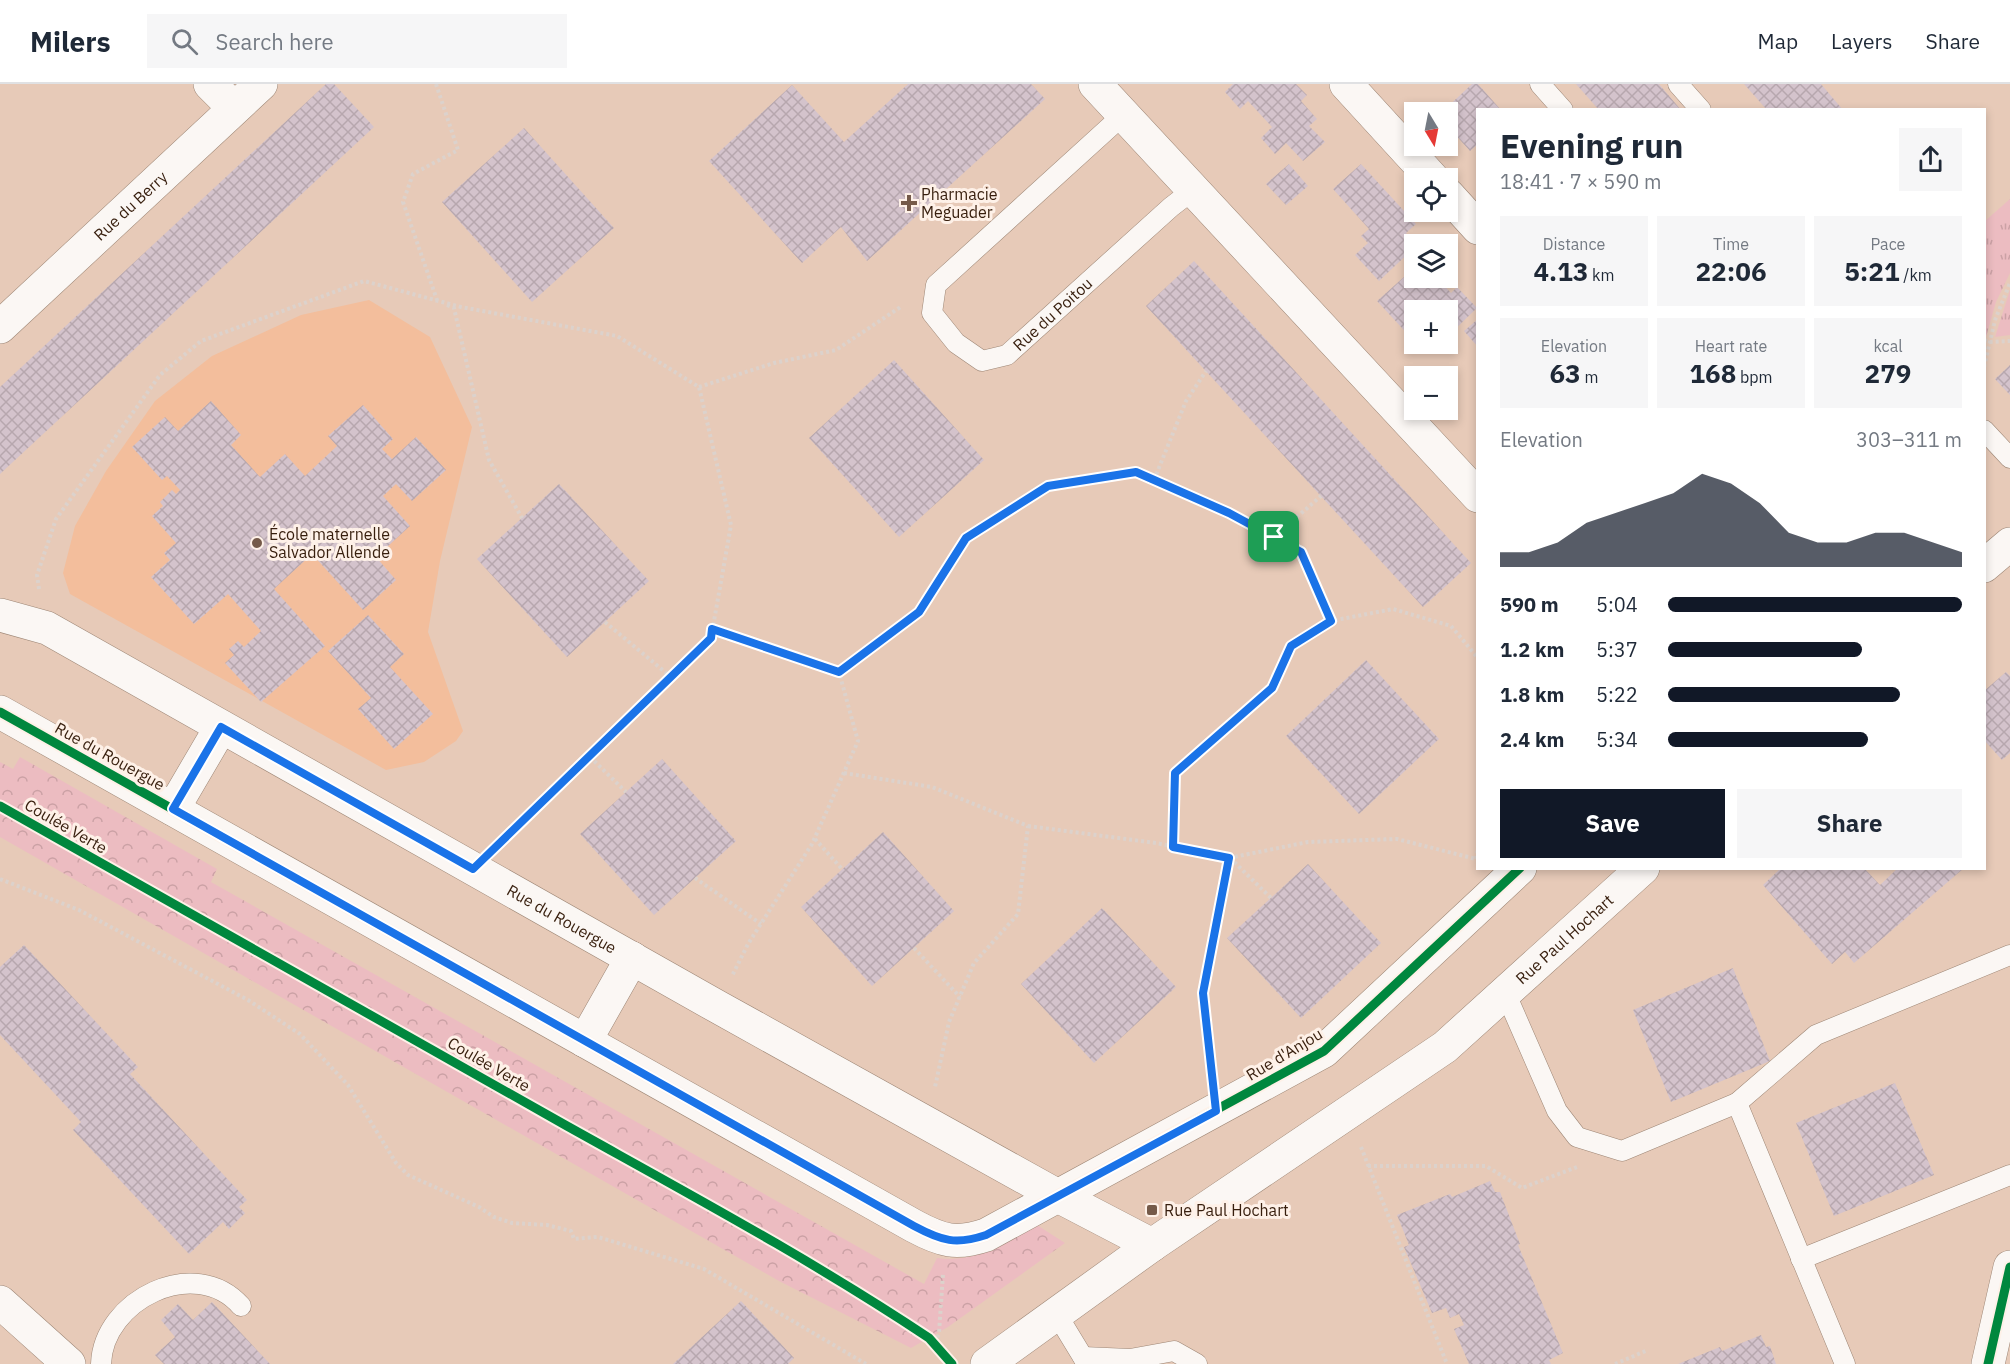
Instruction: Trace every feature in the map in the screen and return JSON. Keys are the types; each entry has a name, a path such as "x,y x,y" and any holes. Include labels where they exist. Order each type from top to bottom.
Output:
{"street":[{"path":"210,84 234,108"},
{"name":"Rue du Berry","path":"0,327 261,84"},
{"path":"1095,84 1476,494"},
{"path":"1346,84 1423,168"},
{"path":"1458,206 1476,226"},
{"path":"1986,564 2010,544"},
{"name":"Rue du Rouergue","path":"0,615 47,628 718,1007 1058,1196 1152,1245"},
{"name":"Rue du Rouergue","path":"0,712 914,1226 947,1240 964,1242 986,1235 1058,1196"},
{"path":"173,809 221,727"},
{"name":"Rue d'Anjou","path":"1058,1196 1324,1051 1518,870"},
{"name":"Rue Paul Hochart","path":"987,1364 1152,1245 1445,1047 1641,870"},
{"path":"585,1041 632,958"},
{"path":"1986,1363 2006,1306 2010,1267"},
{"path":"0,1302 69,1364"}],"lane":[{"path":"1540,84 1561,108"},
{"path":"1678,84 1699,108"},
{"path":"936,285 1123,115"},
{"name":"Rue du Poitou","path":"936,285 932,313 956,343 982,361 1007,356 1171,207 1193,190"},
{"path":"1986,432 2010,458"},
{"path":"1505,992 1557,1111 1577,1137 1622,1151 1737,1103 1816,1035 2010,955"},
{"path":"1737,1103 1845,1364"},
{"path":"1801,1258 2010,1175"},
{"path":"101,1364 101,1352 108,1333 121,1314 148,1294 200,1283 219,1289 241,1306"},
{"path":"1056,1313 1085,1360 1130,1359 1174,1351 1197,1364"}],"path":[{"path":"436,84 458,150 413,174 403,202 436,300 454,308 489,460 522,518"},
{"path":"47,628 37,575 56,519 160,375 201,341 363,281 436,300 616,336 699,387 731,525 711,638 473,869"},
{"path":"1986,359 1995,320 2010,284"},
{"path":"699,387 774,363 836,350 936,285"},
{"path":"1986,341 2010,341"},
{"path":"1154,480 1186,401 1206,371"},
{"path":"839,672 919,612 966,538 1048,486 1136,472 1229,513 1301,552 1331,621"},
{"path":"1274,537 1321,496"},
{"path":"1173,847 1175,773 1272,688 1291,646 1331,621 1393,609 1451,626 1476,656"},
{"path":"605,622 671,677"},
{"path":"712,629 839,672"},
{"path":"718,1007 748,944 815,839 858,741 839,672"},
{"path":"590,757 626,792"},
{"path":"844,773 932,787 1028,826 1173,847 1229,858 1308,842 1397,838 1476,859"},
{"path":"927,1123 949,1022 974,963 1018,914 1028,826"},
{"path":"815,839 842,869"},
{"path":"1229,858 1271,898"},
{"path":"1216,1111 1203,993 1229,858"},
{"path":"695,878 761,924"},
{"path":"0,879 88,915 248,1000 300,1034 348,1085 396,1163 408,1175 423,1184 458,1196 494,1217 512,1223 561,1228 571,1231 573,1239 598,1237 704,1269 866,1364"},
{"path":"914,948 960,997"},
{"path":"1347,1113 1447,1364"},
{"path":"1368,1166 1486,1167 1522,1188 1622,1151"},
{"path":"935,1343 939,1333 947,1240"},
{"path":"1615,1364 1648,1350"}],"shaded area":[{"name":"École maternelle Salvador Allende","path":"369,300 430,337 472,427 440,561 428,632 463,731 456,741 424,762 386,770 70,594 63,573 75,526 106,471 155,401 212,356 301,315"}],"green space":[{"path":"2010,199 2010,273 1996,302 1986,337 1986,220"},
{"path":"2010,290 2010,335 1995,337"},
{"path":"20,757 217,869 211,882 924,1284 937,1258 951,1259 977,1255 1037,1225 1065,1243 948,1327 911,1348 779,1281 0,837 0,762 13,769"}],"building":[{"path":"326,84 334,84 374,127 0,474 0,387"},
{"path":"908,84 1031,84 1045,99 867,261 841,227 802,263 709,161 792,85 844,142"},
{"path":"1233,84 1296,84 1307,95 1301,101 1317,119 1309,126 1325,142 1303,161 1286,143 1275,154 1261,138 1272,127 1248,101 1240,109 1225,92"},
{"path":"1472,84 1478,84 1499,108 1476,108 1476,146 1470,151 1458,138 1458,102 1453,102"},
{"path":"1576,84 1659,84 1679,108 1597,108"},
{"path":"1744,84 1821,84 1841,108 1765,108"},
{"path":"524,128 614,228 532,302 442,202"},
{"path":"1289,164 1308,186 1286,205 1266,184"},
{"path":"1361,164 1404,211 1404,222 1416,224 1407,234 1404,234 1404,257 1379,281 1355,255 1368,243 1361,236 1369,229 1333,189"},
{"path":"1194,261 1471,563 1423,607 1146,306"},
{"path":"1404,277 1404,288 1446,288 1451,293 1458,288 1476,307 1458,326 1458,300 1404,300 1404,330 1377,301"},
{"path":"1476,321 1476,345 1464,331"},
{"path":"894,360 984,460 899,537 809,438"},
{"path":"2010,365 2010,395 1995,379"},
{"path":"211,401 241,435 231,445 260,477 285,454 305,476 337,446 328,436 363,405 393,439 382,449 392,459 416,437 446,470 412,501 396,484 383,496 410,526 376,557 396,580 363,610 312,554 274,589 325,646 261,702 225,663 234,655 229,649 238,641 244,647 261,631 228,594 194,624 151,577 170,560 164,553 176,543 152,516 163,506 160,502 172,490 176,494 180,490 167,476 162,480 132,447 165,417 178,431"},
{"path":"559,484 649,581 567,657 477,559"},
{"path":"368,615 404,654 390,667 433,714 394,749 358,709 371,698 328,651"},
{"path":"1366,660 1439,739 1359,814 1286,736"},
{"path":"2006,672 2010,676 2010,753 2002,760 1986,742 1986,689"},
{"path":"662,759 736,841 654,915 580,834"},
{"path":"883,832 954,911 872,986 801,907"},
{"path":"1308,864 1381,943 1301,1018 1227,938"},
{"path":"1779,870 1866,870 1880,885 1896,870 1962,870 1854,963 1845,952 1832,964 1763,885"},
{"path":"1102,908 1176,987 1094,1063 1021,984"},
{"path":"24,945 138,1067 130,1074 247,1200 239,1207 245,1213 229,1229 223,1222 189,1254 73,1130 81,1122 0,1035 0,967"},
{"path":"1733,968 1770,1061 1671,1102 1633,1010"},
{"path":"1895,1083 1934,1175 1834,1216 1796,1123"},
{"path":"1490,1181 1495,1192 1500,1192 1520,1244 1518,1245 1563,1353 1549,1360 1551,1364 1469,1364 1454,1329 1464,1325 1459,1314 1450,1318 1446,1308 1432,1313 1404,1247 1409,1245 1397,1215 1450,1194 1452,1197"},
{"path":"741,1301 794,1358 788,1364 673,1364"},
{"path":"212,1302 270,1364 164,1364 155,1355 175,1337 161,1320 178,1304 193,1320"},
{"path":"1761,1335 1766,1347 1770,1346 1776,1364 1678,1364 1720,1347 1722,1351"}],"cycle path":[{"path":"0,712 914,1226 941,1238 957,1241 986,1235 1324,1051 1518,870"},
{"name":"Coulée Verte","path":"0,806 795,1255 929,1338 952,1364"},
{"path":"1988,1364 2010,1267"}],"place":[{"name":"Pharmacie Meguader","path":"909,203"},
{"name":"École maternelle Salvador Allende","path":"257,543"},
{"name":"Rue Paul Hochart","path":"1152,1210"}],"route":[{"path":"1136,472 1229,513 1274,537 1301,552 1331,621 1291,646 1272,688 1175,773 1173,847 1229,858 1203,993 1216,1111 986,1235 964,1242 947,1240 914,1226 173,809 221,727 473,869 711,638 712,629 839,672 919,612 966,538 1048,486 1136,472"}]}
